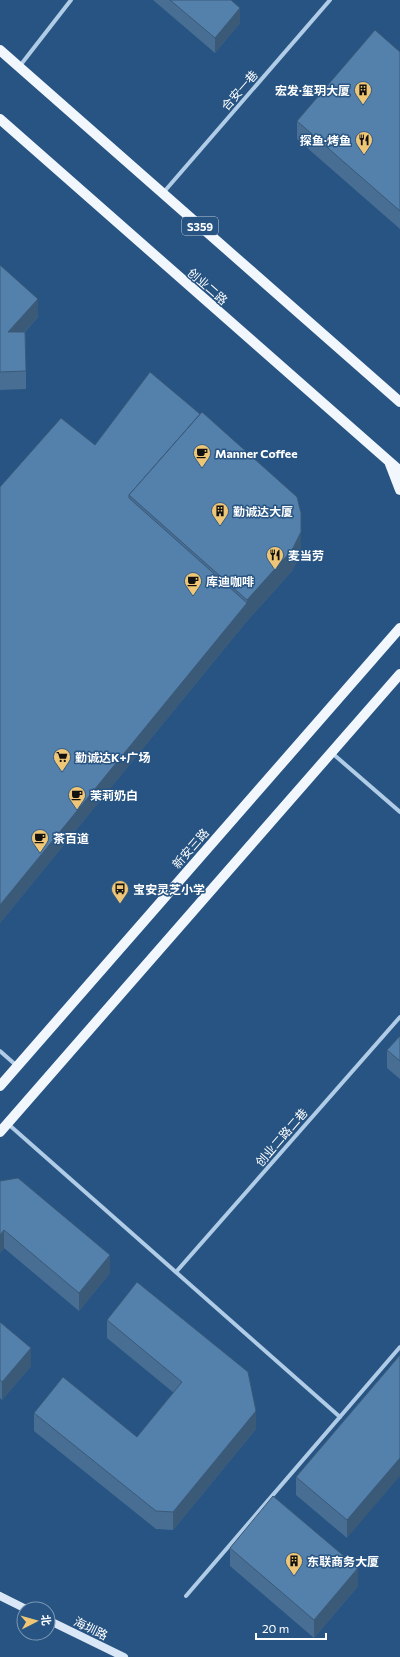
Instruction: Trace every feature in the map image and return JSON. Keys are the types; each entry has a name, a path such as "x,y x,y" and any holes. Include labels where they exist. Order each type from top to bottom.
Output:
{"main road":[{"name":"S359","path":"0,50 400,402"},
{"name":"创业二路","path":"0,119 400,471"},
{"path":"390,462 400,490"},
{"name":"新安三路","path":"0,1086 399,628"},
{"path":"0,1132 400,674"}],"street":[{"path":"19,67 72,0"},
{"name":"合安一巷","path":"162,193 330,0"},
{"path":"332,753 400,812"},
{"name":"创业二路二巷","path":"176,1272 400,1016"},
{"path":"0,1051 17,1066"},
{"path":"7,1124 340,1417"},
{"path":"186,1596 400,1347"},
{"path":"0,1596 16,1604"},
{"name":"海圳路","path":"56,1624 124,1657"}],"building":[{"path":"170,0 231,0 240,8 215,38"},
{"name":"宏发·玺玥大厦","path":"375,30 400,52 400,211 297,121"},
{"path":"0,265 38,299 8,332 25,332 26,371 0,372"},
{"name":"勤诚达K+广场","path":"150,372 200,414 129,495 129,498 247,603 0,905 0,487 61,418 95,445"},
{"name":"勤诚达大厦","path":"202,412 297,497 301,513 301,532 292,550 247,600 129,495"},
{"path":"400,1036 400,1061 387,1050"},
{"path":"18,1178 110,1255 79,1293 4,1230 0,1235 0,1181"},
{"path":"137,1282 248,1372 256,1411 173,1512 156,1511 34,1413 63,1377 137,1437 182,1382 107,1320"},
{"path":"0,1322 31,1348 2,1382 0,1380"},
{"path":"400,1355 400,1458 347,1520 296,1477"},
{"name":"东联商务大厦","path":"273,1496 358,1568 314,1620 230,1548"}],"place":[{"name":"宏发·玺玥大厦","path":"363,105"},
{"name":"探鱼·烤鱼","path":"364,155"},
{"name":"Manner Coffee","path":"202,468"},
{"name":"勤诚达大厦","path":"220,526"},
{"name":"麦当劳","path":"275,570"},
{"name":"库迪咖啡","path":"193,596"},
{"name":"勤诚达K+广场","path":"62,772"},
{"name":"茉莉奶白","path":"77,810"},
{"name":"茶百道","path":"40,853"},
{"name":"宝安灵芝小学","path":"120,904"},
{"name":"东联商务大厦","path":"294,1576"}]}
